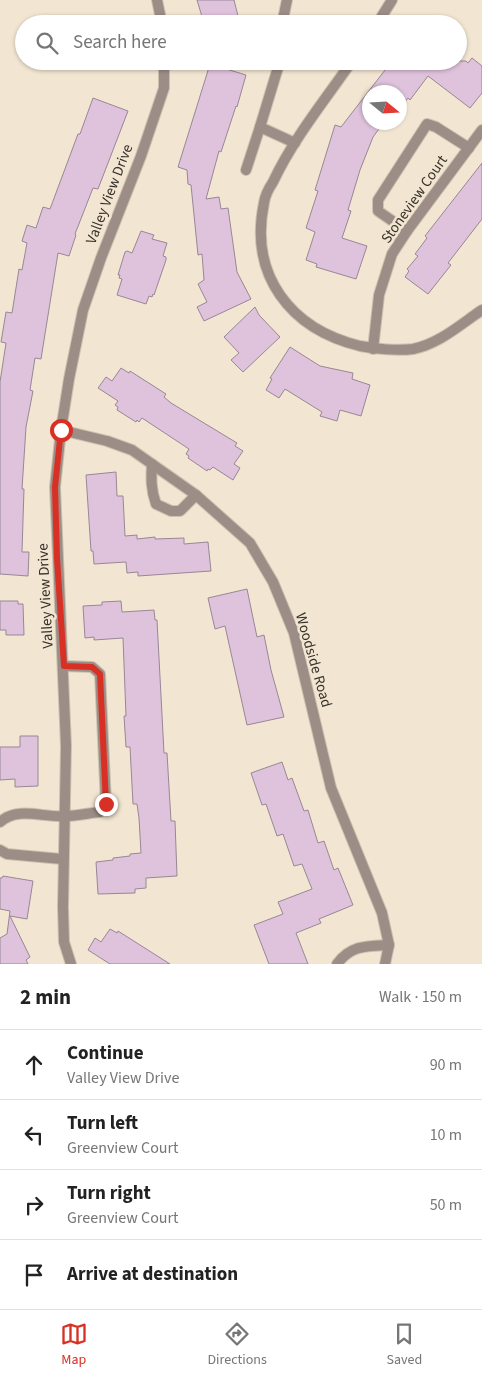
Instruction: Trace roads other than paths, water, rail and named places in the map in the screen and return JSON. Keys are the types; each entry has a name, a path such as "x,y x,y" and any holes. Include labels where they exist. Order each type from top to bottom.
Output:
{"street":[{"path":"157,0 160,15"},
{"path":"284,15 287,0"},
{"path":"383,15 392,0"},
{"name":"Valley View Drive","path":"71,964 64,942 62,859 66,746 55,487 68,378 84,310 101,258 164,88 164,70"},
{"path":"246,170 277,70"},
{"path":"346,70 282,161 264,200 260,231 271,280 288,306 314,328 341,341 373,349 412,349 429,343 437,340 482,310"},
{"path":"407,231 378,211 378,200 427,124 436,127 469,148"},
{"path":"260,127 295,143"},
{"name":"Stoneview Court","path":"373,349 379,295 392,254 482,130"},
{"name":"Woodside Road","path":"61,430 107,440 132,450 196,495 250,543 273,582 294,633 331,788 382,912 388,944 385,964"},
{"path":"152,464 152,494 156,504 171,511 180,511 196,495"},
{"path":"0,822 5,817 16,813 64,817 100,812 106,804 100,674 92,667 64,666"},
{"path":"0,850 7,854 62,859"},
{"path":"337,964 344,955 360,947 388,944"}]}
